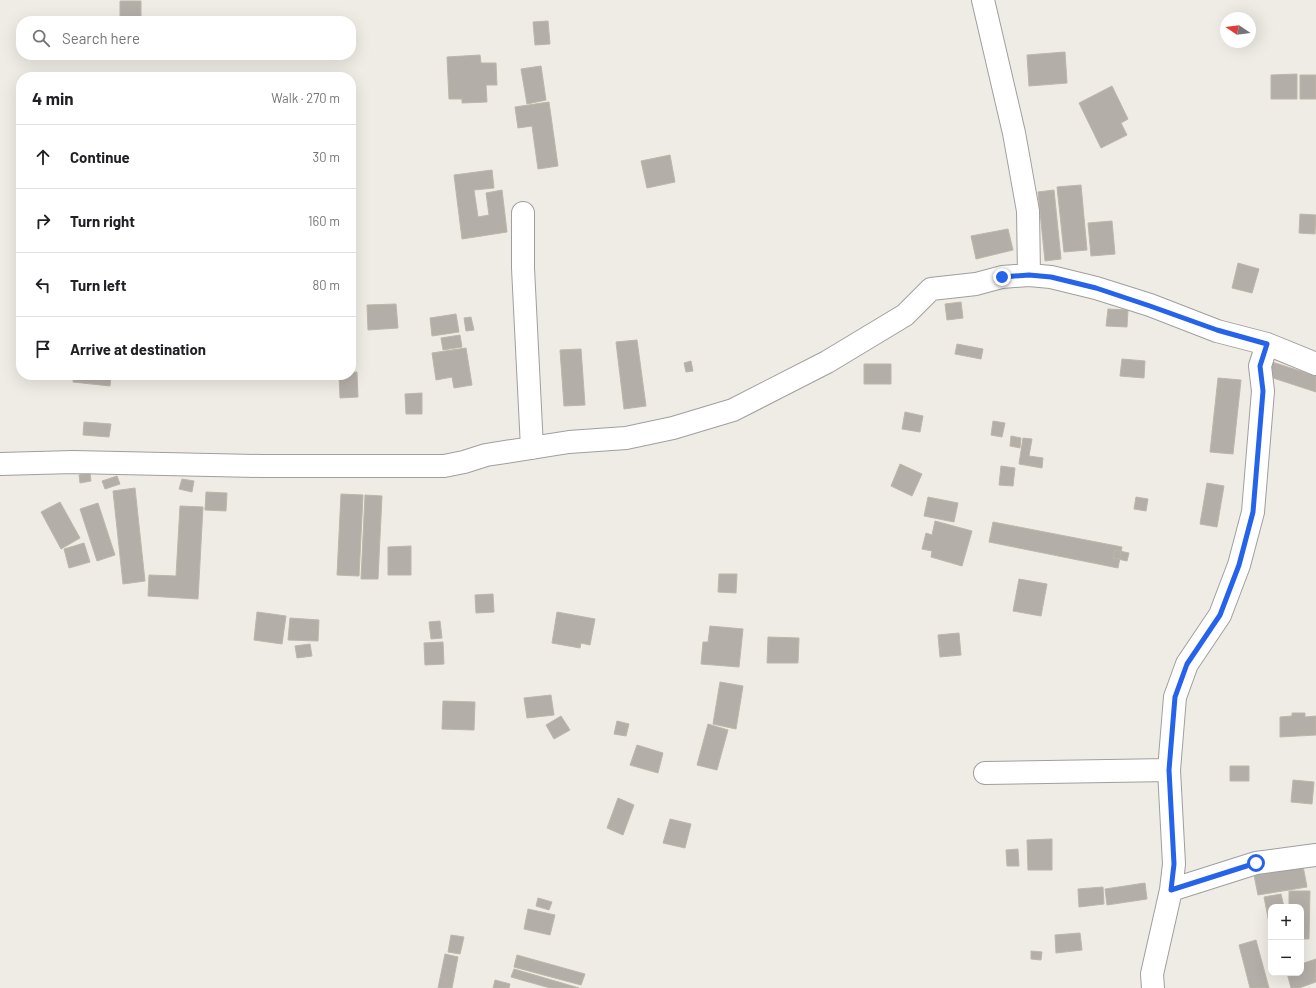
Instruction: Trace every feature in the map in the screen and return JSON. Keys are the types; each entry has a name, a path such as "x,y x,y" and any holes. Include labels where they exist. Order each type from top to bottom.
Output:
{"street":[{"path":"984,0 1014,133 1028,211 1029,275"},
{"path":"523,213 532,448"},
{"path":"0,464 73,462 261,466 444,466 486,455 569,442 626,438 673,428 733,410 827,362 905,315 931,290 976,284 1002,277 1029,275 1051,277 1096,288 1217,330 1267,344 1316,364"},
{"path":"1153,988 1152,974 1171,890 1174,864 1169,770 1175,697 1187,664 1220,615 1239,565 1253,512 1263,391 1260,366 1267,344"},
{"path":"985,773 1169,770"},
{"path":"1171,890 1256,863 1316,855"}],"building":[{"path":"120,1 141,1 141,16 120,16"},
{"path":"548,21 550,44 535,45 533,22"},
{"path":"1065,52 1067,83 1029,86 1027,55"},
{"path":"480,55 481,63 496,63 497,85 486,85 487,102 462,103 462,99 449,99 447,57"},
{"path":"541,66 546,100 527,104 521,69"},
{"path":"1297,74 1297,99 1271,99 1271,75"},
{"path":"1300,75 1316,75 1316,99 1300,99"},
{"path":"1112,86 1128,119 1121,123 1127,135 1101,148 1079,103"},
{"path":"549,102 558,166 538,169 532,126 518,128 515,107"},
{"path":"670,155 675,182 647,188 641,161"},
{"path":"492,170 494,188 474,190 478,217 489,215 486,193 502,190 507,232 462,239 454,175"},
{"path":"1081,185 1087,250 1064,252 1057,187"},
{"path":"1054,190 1061,259 1045,261 1038,192"},
{"path":"1300,214 1316,215 1315,234 1299,233"},
{"path":"1112,221 1115,254 1091,256 1088,223"},
{"path":"1008,229 1013,250 976,259 971,236"},
{"path":"1238,263 1259,269 1252,293 1232,288"},
{"path":"961,302 963,318 947,320 945,304"},
{"path":"396,304 398,328 368,330 367,305"},
{"path":"1108,309 1128,310 1127,327 1106,326"},
{"path":"456,314 459,332 432,336 430,318"},
{"path":"471,317 474,330 466,331 464,318"},
{"path":"460,335 462,347 443,350 441,338"},
{"path":"637,340 646,406 624,409 616,342"},
{"path":"957,344 983,349 981,359 955,354"},
{"path":"466,348 472,385 454,388 452,377 436,380 432,353"},
{"path":"581,349 585,405 564,406 560,350"},
{"path":"1122,359 1145,361 1144,378 1120,376"},
{"path":"691,361 693,371 686,372 684,363"},
{"path":"1272,362 1316,376 1316,392 1267,376"},
{"path":"864,364 891,364 891,384 864,384"},
{"path":"357,372 358,397 340,398 339,380 356,380"},
{"path":"1218,378 1241,380 1233,454 1210,452"},
{"path":"73,380 111,380 110,386 73,382"},
{"path":"422,393 422,414 406,414 405,394"},
{"path":"905,412 923,416 920,432 902,429"},
{"path":"993,421 1005,423 1002,437 991,435"},
{"path":"84,422 111,424 109,437 83,435"},
{"path":"1011,436 1021,438 1020,448 1010,446"},
{"path":"1023,438 1032,439 1029,456 1043,458 1042,468 1019,464"},
{"path":"900,464 922,474 912,496 891,486"},
{"path":"1001,466 1015,468 1013,486 999,485"},
{"path":"90,473 91,481 80,483 79,475"},
{"path":"117,476 120,484 105,489 102,481"},
{"path":"182,479 194,481 192,492 179,489"},
{"path":"1207,483 1224,486 1217,527 1200,524"},
{"path":"135,488 145,581 123,584 113,491"},
{"path":"206,492 227,493 226,511 205,510"},
{"path":"341,494 363,495 359,576 337,575"},
{"path":"365,495 382,496 378,579 361,579"},
{"path":"928,497 958,503 954,522 924,516"},
{"path":"1136,497 1148,499 1146,511 1134,509"},
{"path":"60,502 80,538 61,549 41,512"},
{"path":"98,503 115,555 97,561 80,509"},
{"path":"180,506 203,507 198,599 148,596 149,575 176,576"},
{"path":"935,521 972,531 962,566 931,557 932,551 922,549 926,533 932,535"},
{"path":"993,522 1122,547 1118,568 989,542"},
{"path":"84,543 90,562 69,568 64,549"},
{"path":"411,546 411,575 388,575 388,547"},
{"path":"1115,550 1129,553 1127,561 1113,558"},
{"path":"719,574 737,574 736,593 718,592"},
{"path":"1019,579 1047,584 1041,616 1013,611"},
{"path":"493,594 494,612 476,613 475,595"},
{"path":"257,612 286,616 282,644 254,640"},
{"path":"557,612 595,619 590,645 581,643 580,648 552,643"},
{"path":"290,618 319,620 318,641 288,640"},
{"path":"440,621 442,638 431,639 429,622"},
{"path":"710,626 743,629 739,667 701,664 703,642 708,642"},
{"path":"959,633 961,655 940,657 938,635"},
{"path":"768,637 799,638 798,663 767,663"},
{"path":"443,642 444,664 425,665 424,643"},
{"path":"310,644 312,656 297,658 295,646"},
{"path":"720,682 743,686 736,729 713,724"},
{"path":"551,695 554,715 527,718 524,698"},
{"path":"443,701 475,702 474,730 442,729"},
{"path":"1292,713 1305,713 1305,717 1316,716 1316,735 1280,737 1280,717 1292,716"},
{"path":"561,716 570,730 554,739 546,725"},
{"path":"617,721 629,724 626,736 614,734"},
{"path":"708,724 728,730 717,770 697,765"},
{"path":"637,745 663,753 658,773 630,765"},
{"path":"1230,766 1249,766 1249,781 1230,781"},
{"path":"1293,780 1314,782 1312,804 1291,802"},
{"path":"618,798 634,805 623,835 607,828"},
{"path":"670,819 691,824 685,848 663,843"},
{"path":"1052,839 1052,870 1028,870 1027,840"},
{"path":"1018,849 1019,866 1007,866 1006,850"},
{"path":"1303,866 1307,887 1258,895 1254,875"},
{"path":"1145,883 1147,899 1107,905 1105,889"},
{"path":"1103,887 1104,904 1079,907 1078,889"},
{"path":"1289,891 1310,891 1309,939 1304,939 1304,904 1289,904"},
{"path":"1281,894 1283,904 1268,904 1268,918 1264,897"},
{"path":"538,898 552,902 549,910 536,906"},
{"path":"528,909 555,915 550,935 524,929"},
{"path":"1080,933 1082,950 1056,953 1055,935"},
{"path":"451,935 464,937 460,954 448,952"},
{"path":"1256,940 1269,988 1250,988 1239,945"},
{"path":"1031,951 1042,952 1041,960 1031,959"},
{"path":"445,954 458,957 452,988 438,988"},
{"path":"517,955 585,974 581,985 514,967"},
{"path":"1316,959 1316,982 1299,988 1291,988 1288,976 1304,976 1304,963"},
{"path":"514,969 579,988 550,988 511,977"},
{"path":"495,980 510,984 509,988 493,988"}],"route":[{"path":"1002,277 1029,275 1051,277 1096,288 1217,330 1267,344 1260,366 1263,391 1262,414 1253,512 1239,565 1220,615 1187,664 1175,697 1169,770 1174,864 1171,890 1256,863"}]}
